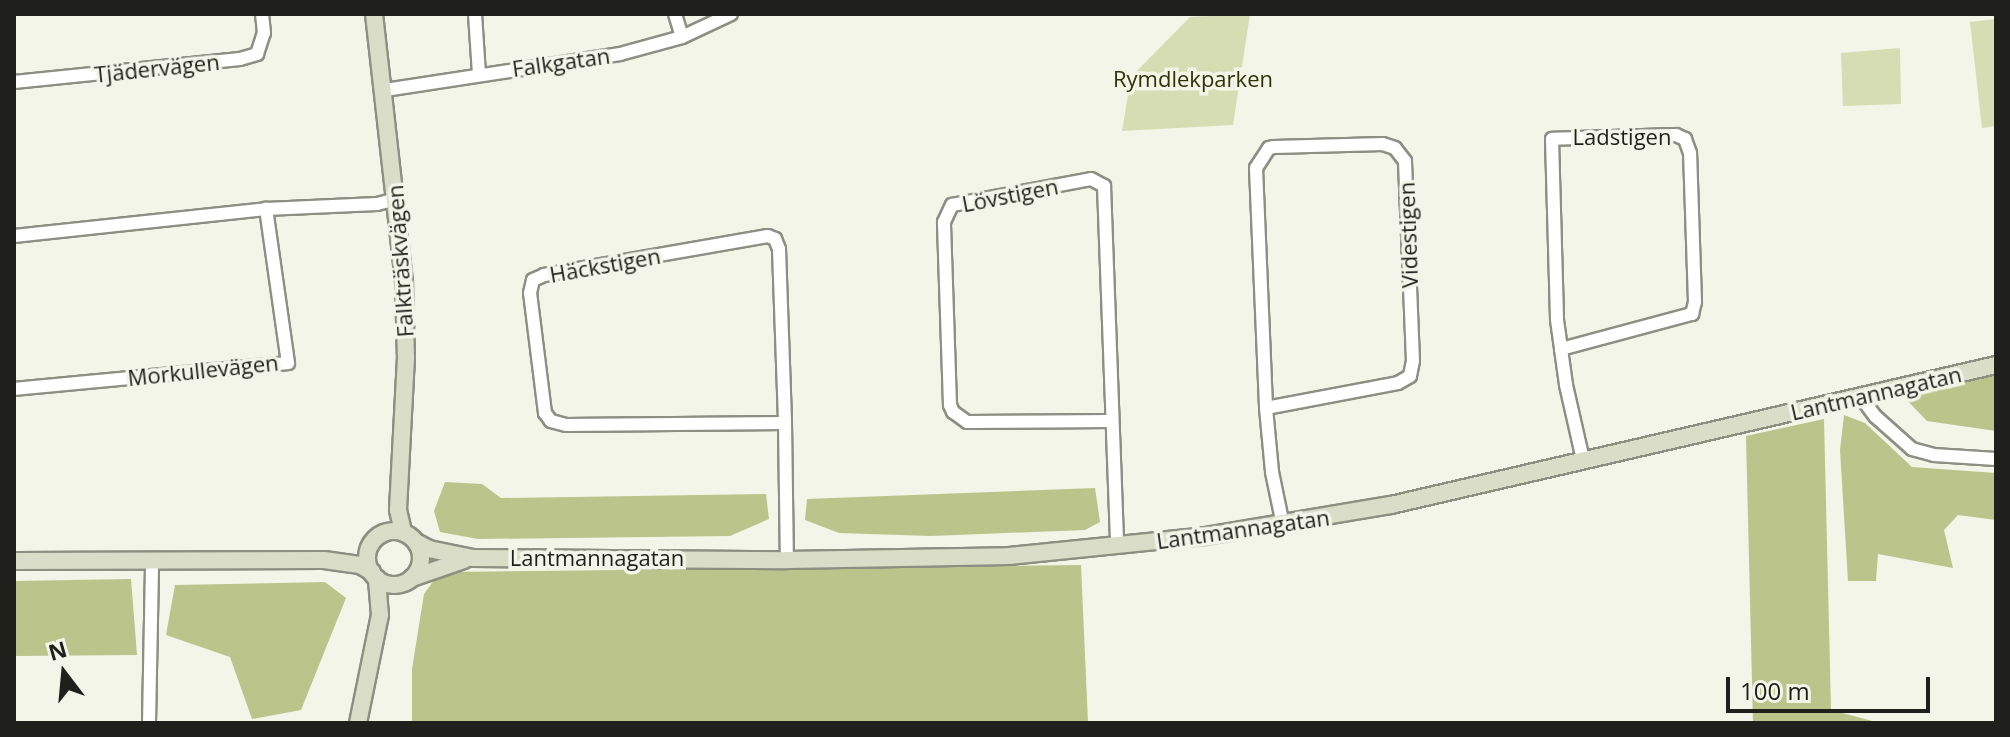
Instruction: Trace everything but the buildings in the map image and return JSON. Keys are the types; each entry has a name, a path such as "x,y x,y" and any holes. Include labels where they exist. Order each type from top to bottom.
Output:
{"street":[{"name":"Tjädervägen","path":"14,82 248,57 257,54 264,33 262,14"},
{"name":"Falkträskvägen","path":"374,14 397,199 406,357 394,537"},
{"path":"475,14 479,74"},
{"path":"675,14 682,37"},
{"name":"Falkgatan","path":"385,90 620,54 682,37 731,14"},
{"name":"Ladstigen","path":"1561,349 1692,314 1695,302 1690,153 1685,139 1676,135 1552,139 1561,349 1583,460"},
{"name":"Videstigen","path":"1266,408 1398,383 1410,376 1413,361 1405,161 1395,148 1383,144 1274,147 1261,158 1256,168 1266,408 1272,472 1283,525"},
{"name":"Lövstigen","path":"1111,421 967,422 953,412 950,405 944,222 952,205 1091,179 1104,186 1117,545"},
{"path":"14,236 266,209 377,204 397,199"},
{"name":"Morkullevägen","path":"14,389 288,363 266,209"},
{"name":"Häckstigen","path":"785,423 566,425 551,421 545,413 530,293 533,280 544,275 768,236 775,239 779,249 785,423 787,560"},
{"name":"Lantmannagatan","path":"394,537 429,549 473,558 787,560 1009,556 1117,545 1283,525 1391,505 1996,365"},
{"path":"1860,396 1882,423 1912,449 1934,455 1996,459"},
{"path":"324,560 351,555 394,537"},
{"path":"358,723 380,615 374,575 367,557 394,537"},
{"path":"380,615 421,557 394,537"},
{"name":"Lantmannagatan","path":"406,581 438,566 473,558"},
{"path":"14,561 324,560 360,565 374,575 406,581"},
{"path":"149,723 152,562"}],"green space":[{"name":"Rymdlekparken","path":"1250,14 1233,125 1122,131 1131,77 1190,17"},
{"path":"1996,19 1996,126 1982,128 1970,22"},
{"path":"1900,48 1901,104 1843,106 1841,53"},
{"path":"1996,371 1996,431 1927,421 1905,398 1920,389"},
{"path":"1844,415 1865,423 1912,467 1996,473 1996,520 1958,515 1944,530 1953,568 1878,554 1876,581 1848,581 1840,450"},
{"path":"1824,419 1831,710 1880,723 1753,723 1746,436"},
{"path":"445,482 482,484 501,498 766,494 769,519 730,536 478,539 440,532 434,511"},
{"path":"1095,488 1100,522 1085,530 931,536 839,533 805,520 807,499"},
{"path":"1081,565 1088,723 412,723 412,669 424,594 435,579 449,572"},
{"path":"131,579 137,655 14,656 14,581"},
{"path":"325,582 346,598 301,710 252,719 230,657 166,635 175,585"}]}
